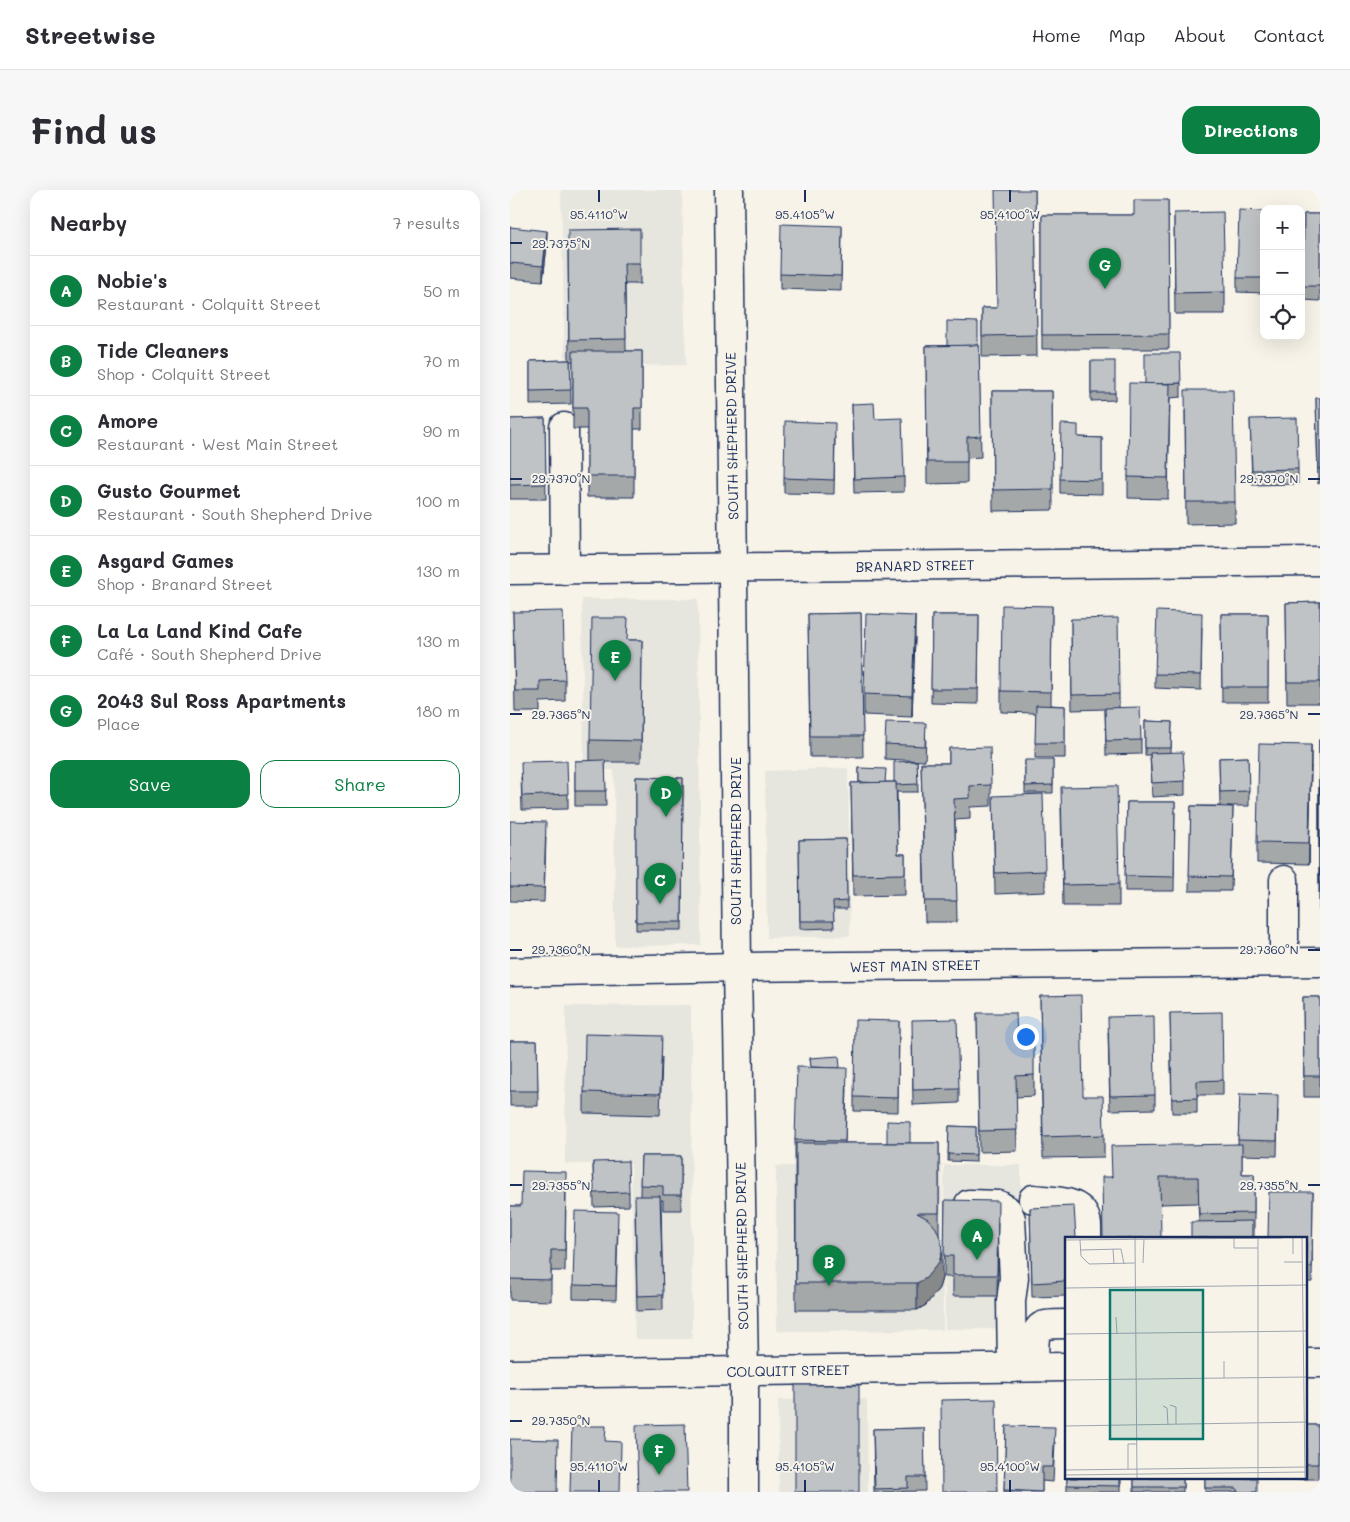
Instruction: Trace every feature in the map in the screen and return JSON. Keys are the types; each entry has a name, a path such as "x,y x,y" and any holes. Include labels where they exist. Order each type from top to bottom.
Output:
{"street":[{"name":"SOUTH SHEPHERD DRIVE","path":"729,190 744,1492"},
{"path":"564,428 565,570"},
{"name":"BRANARD STREET","path":"510,570 1320,561"},
{"path":"1284,880 1284,962"},
{"name":"WEST MAIN STREET","path":"510,972 737,967 1320,962"},
{"path":"1033,1199 1059,1201 1074,1205 1084,1214 1087,1237"},
{"path":"969,1204 999,1205 1006,1210 1011,1219 1014,1278 1011,1301 1024,1367"},
{"path":"1024,1367 1037,1331 1041,1326 1065,1324"},
{"name":"COLQUITT STREET","path":"510,1374 1065,1367"}],"shaded area":[{"path":"561,190 682,190 686,365 565,367"},
{"path":"582,599 698,599 701,945 615,946 614,770 584,770"},
{"path":"848,768 850,936 767,938 765,771"},
{"path":"691,1005 692,1339 635,1339 631,1164 565,1164 566,1006"},
{"path":"942,1165 943,1330 777,1331 776,1166"},
{"path":"944,1165 1021,1165 1022,1329 945,1329"},
{"path":"867,1399 868,1492 779,1492 778,1400"}],"building":[{"path":"995,190 1035,190 1037,335 982,336 982,308 997,308"},
{"path":"1134,200 1168,200 1169,334 1042,335 1042,215 1134,215"},
{"path":"1239,210 1260,211 1260,278 1237,278"},
{"path":"1223,212 1225,292 1175,293 1174,213"},
{"path":"1305,214 1320,214 1320,286 1305,286"},
{"path":"781,224 842,226 841,276 780,274"},
{"path":"510,227 547,231 543,266 510,263"},
{"path":"640,229 640,263 624,263 626,339 569,340 568,230"},
{"path":"947,321 978,322 978,345 947,346"},
{"path":"979,345 981,436 967,437 967,462 927,462 926,346"},
{"path":"573,351 642,351 642,408 634,408 634,476 587,476 587,408 573,408"},
{"path":"1145,353 1180,353 1181,383 1145,384"},
{"path":"570,360 571,390 530,391 530,361"},
{"path":"1091,361 1115,361 1115,393 1091,393"},
{"path":"1129,383 1170,384 1168,478 1128,477"},
{"path":"1185,390 1233,390 1235,502 1186,502"},
{"path":"992,391 1052,391 1053,489 993,490"},
{"path":"1316,398 1320,398 1320,469 1318,469"},
{"path":"874,403 875,419 902,418 904,477 854,479 852,404"},
{"path":"545,418 546,484 510,485 510,419"},
{"path":"1297,418 1298,469 1252,470 1250,419"},
{"path":"785,421 835,423 834,480 784,478"},
{"path":"1061,424 1078,425 1078,437 1102,438 1102,480 1060,479"},
{"path":"1320,602 1320,682 1287,682 1286,603"},
{"path":"1002,605 1052,606 1051,692 1001,691"},
{"path":"563,611 565,680 540,681 540,691 515,691 513,612"},
{"path":"1157,611 1202,613 1201,675 1155,674"},
{"path":"861,613 863,736 810,736 808,614"},
{"path":"866,614 915,616 912,696 864,694"},
{"path":"1221,614 1268,614 1268,687 1222,687"},
{"path":"932,615 979,615 978,689 931,689"},
{"path":"592,618 628,618 627,640 642,640 641,741 590,740"},
{"path":"1118,618 1119,694 1072,695 1071,619"},
{"path":"1036,705 1065,706 1065,743 1035,743"},
{"path":"1140,707 1141,740 1106,741 1105,708"},
{"path":"1145,721 1172,722 1171,748 1145,748"},
{"path":"886,722 926,723 925,746 885,744"},
{"path":"1320,740 1320,884 1319,884"},
{"path":"1259,744 1311,745 1309,843 1257,842"},
{"path":"990,747 991,785 970,786 970,798 954,799 957,901 925,901 921,763 949,763 949,748"},
{"path":"1183,752 1185,781 1152,783 1150,753"},
{"path":"1248,757 1249,791 1220,792 1219,758"},
{"path":"605,760 606,791 575,791 575,761"},
{"path":"1025,760 1053,760 1053,785 1025,786"},
{"path":"567,761 568,794 522,796 521,762"},
{"path":"917,761 918,784 896,785 896,782 894,782 894,762"},
{"path":"859,768 886,769 885,783 859,782"},
{"path":"636,777 683,778 682,922 636,922"},
{"path":"896,782 898,854 905,854 905,874 853,875 851,783"},
{"path":"1117,786 1119,884 1063,885 1061,787"},
{"path":"1043,794 1045,871 995,873 993,796"},
{"path":"1127,802 1175,802 1174,877 1125,876"},
{"path":"1191,806 1233,807 1231,877 1189,876"},
{"path":"510,821 546,822 544,888 510,887"},
{"path":"846,839 847,901 833,902 834,921 800,921 799,840"},
{"path":"1081,995 1083,1096 1103,1096 1104,1135 1043,1137 1040,996"},
{"path":"1303,997 1320,997 1320,1076 1304,1076"},
{"path":"1222,1012 1223,1080 1197,1081 1197,1098 1172,1099 1170,1013"},
{"path":"977,1013 1016,1013 1017,1041 1034,1041 1034,1075 1016,1076 1017,1130 979,1131"},
{"path":"1154,1016 1155,1095 1110,1096 1108,1017"},
{"path":"957,1019 959,1089 913,1090 912,1020"},
{"path":"855,1020 899,1021 898,1098 854,1097"},
{"path":"585,1034 662,1036 660,1094 584,1092"},
{"path":"510,1041 537,1041 538,1091 510,1091"},
{"path":"839,1056 840,1068 811,1067 810,1058"},
{"path":"797,1067 847,1068 845,1141 795,1140"},
{"path":"1240,1094 1278,1095 1277,1141 1238,1140"},
{"path":"887,1121 910,1122 910,1143 887,1143"},
{"path":"949,1126 976,1127 976,1155 948,1154"},
{"path":"796,1143 939,1143 939,1213 917,1213 928,1219 936,1228 941,1240 942,1252 939,1262 926,1278 917,1283 796,1283"},
{"path":"1242,1144 1242,1174 1254,1174 1254,1213 1199,1214 1198,1177 1160,1177 1161,1237 1103,1237 1102,1177 1112,1177 1111,1146"},
{"path":"641,1156 681,1156 681,1195 663,1195 663,1186 640,1185"},
{"path":"628,1161 629,1192 594,1193 593,1162"},
{"path":"522,1171 566,1172 565,1250 551,1250 551,1280 510,1279 510,1206 521,1206"},
{"path":"1269,1192 1313,1192 1312,1267 1308,1267 1308,1237 1268,1237"},
{"path":"635,1196 660,1196 663,1295 637,1296"},
{"path":"945,1200 998,1201 997,1275 953,1275 953,1256 944,1256"},
{"path":"1074,1206 1076,1237 1065,1237 1065,1281 1032,1283 1030,1208"},
{"path":"575,1211 618,1212 616,1286 573,1285"},
{"path":"1252,1221 1252,1237 1191,1237 1191,1222"},
{"path":"795,1385 859,1385 859,1492 795,1492"},
{"path":"996,1399 997,1492 942,1492 941,1400"},
{"path":"685,1424 687,1492 638,1492 636,1425"},
{"path":"1308,1425 1318,1425 1318,1464 1308,1464"},
{"path":"572,1426 606,1426 605,1441 621,1442 620,1492 570,1492"},
{"path":"1006,1426 1055,1427 1053,1467 1042,1467 1042,1492 1004,1490"},
{"path":"924,1428 925,1477 908,1477 908,1488 875,1489 873,1429"},
{"path":"510,1439 558,1440 557,1492 510,1492"},
{"path":"1067,1480 1120,1480 1120,1486 1067,1485"},
{"path":"1134,1480 1183,1480 1183,1487 1134,1487"},
{"path":"1205,1480 1257,1480 1257,1492 1237,1492 1237,1488 1205,1488"}],"place":[{"name":"2043 Sul Ross Apartments","path":"1105,289"},
{"name":"Asgard Games","path":"615,681"},
{"name":"Gusto Gourmet","path":"666,817"},
{"name":"Amore","path":"660,904"},
{"name":"Nobie's","path":"977,1260"},
{"name":"Tide Cleaners","path":"829,1286"},
{"name":"La La Land Kind Cafe","path":"659,1475"}]}
